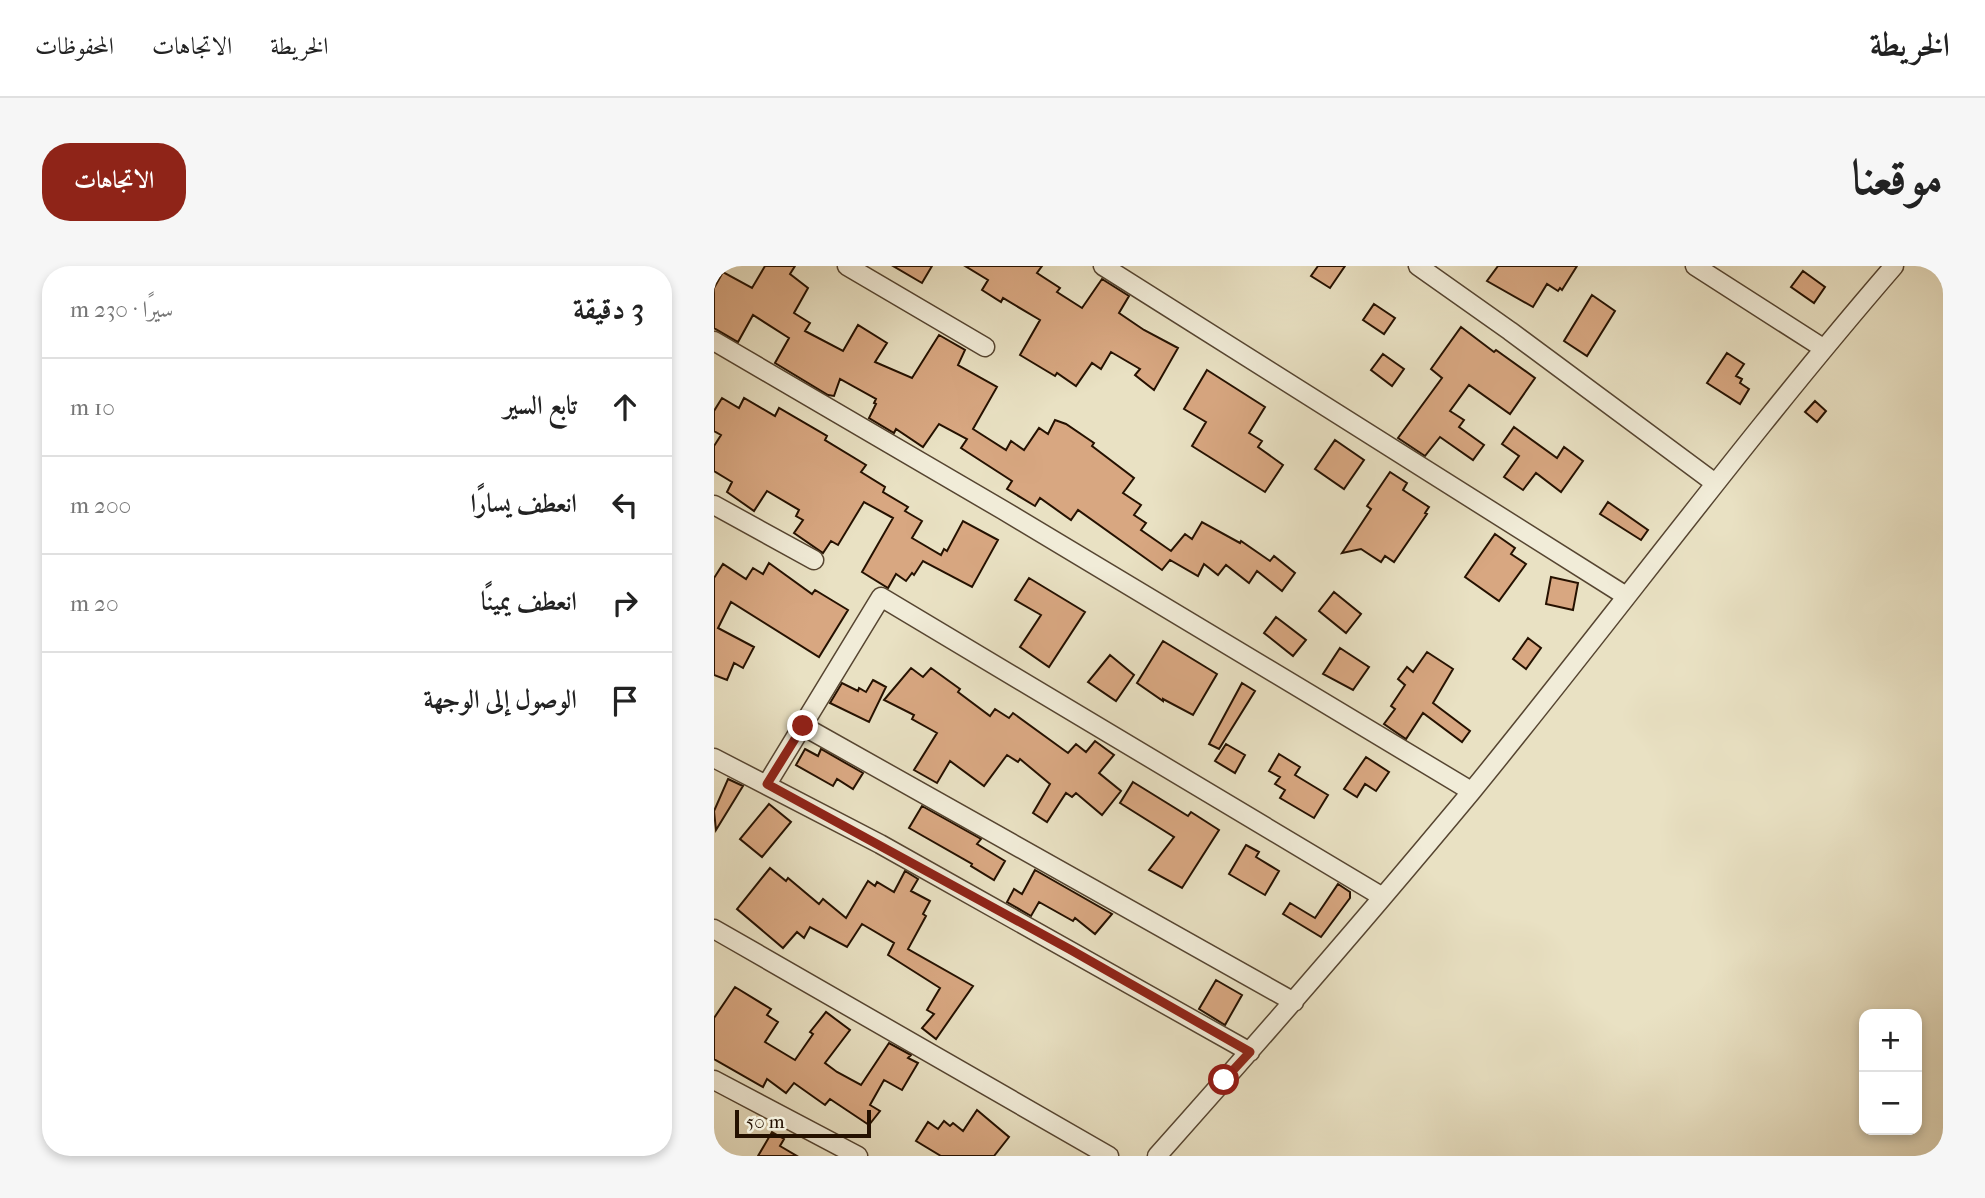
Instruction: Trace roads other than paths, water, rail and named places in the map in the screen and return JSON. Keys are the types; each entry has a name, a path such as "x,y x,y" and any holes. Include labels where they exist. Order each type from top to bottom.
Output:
{"street":[{"path":"847,266 985,347"},
{"path":"1103,266 1626,596"},
{"path":"1418,266 1715,483"},
{"path":"1695,266 1823,348"},
{"path":"1157,1156 1294,1002 1471,791 1823,348 1894,266"},
{"path":"714,341 1003,510 1471,791"},
{"path":"714,505 814,560"},
{"path":"767,784 881,597 1381,897"},
{"path":"803,726 1294,1002"},
{"path":"714,758 767,784 1059,943 1250,1052"},
{"path":"714,929 1109,1156"},
{"path":"714,1080 834,1150 858,1156"}]}
